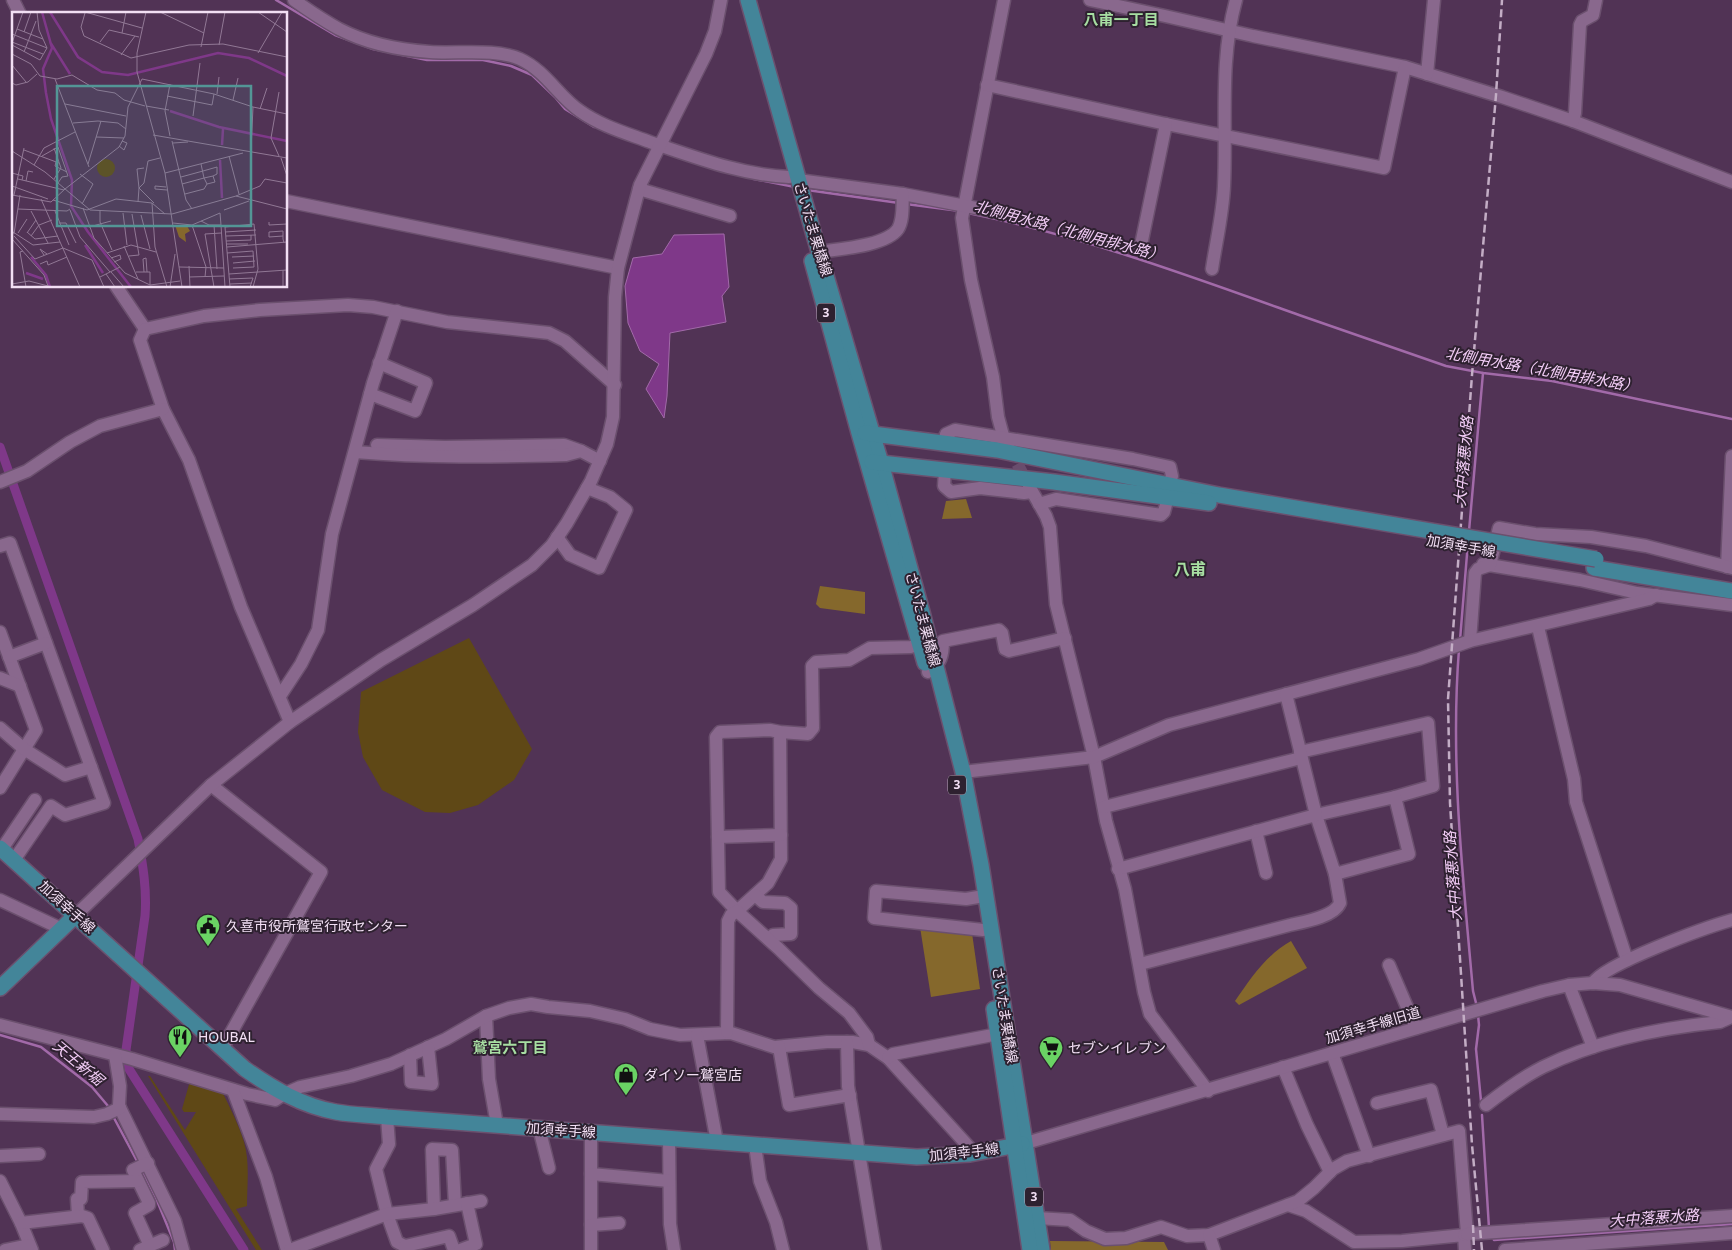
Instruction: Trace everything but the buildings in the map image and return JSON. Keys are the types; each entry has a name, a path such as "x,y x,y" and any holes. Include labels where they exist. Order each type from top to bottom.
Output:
{"main road":[{"name":"さいたま栗橋線","path":"739,0 795,185 932,670 963,772 981,864 1020,1145 1030,1250"},
{"name":"さいたま栗橋線","path":"748,0 795,185 819,252 866,433"},
{"path":"866,433 944,442 1006,452 1168,491"},
{"name":"さいたま栗橋線","path":"874,462 919,644 932,670 978,897 998,1034 1042,1250"},
{"path":"874,462 1168,491"},
{"name":"加須幸手線","path":"1168,491 1219,495 1324,517 1595,563 1732,591"},
{"name":"加須幸手線","path":"1168,491 1191,500 1324,517"},
{"name":"加須幸手線","path":"1595,563 1730,572"},
{"name":"加須幸手線","path":"1,849 222,1049 259,1078 284,1094 320,1108 337,1112 858,1153 935,1157 970,1154 1020,1145"},
{"path":"0,988 76,915"}],"street":[{"path":"13,0 19,12"},
{"path":"294,0 338,28 360,39 408,50 502,54 520,59 550,80 564,96 597,122 659,149 770,176 795,185 903,194 963,211 996,212"},
{"path":"76,915 210,785 290,722 381,660 473,605 532,565 557,537 587,488 607,444 613,417 615,385 615,296 618,268 639,189 706,54 715,30 721,0"},
{"path":"1004,0 963,211 971,280 993,377 998,417 1006,443"},
{"path":"1090,0 1228,31 1405,67 1502,96 1732,182"},
{"path":"1212,269 1224,188 1225,64 1228,31 1236,0"},
{"path":"1427,74 1434,0"},
{"path":"1573,121 1580,25 1582,21 1593,15 1596,0"},
{"path":"987,85 1166,124 1384,168 1405,67"},
{"path":"1141,245 1166,124"},
{"path":"639,189 730,216"},
{"path":"819,252 870,244 892,235 899,227 902,216 903,194"},
{"path":"288,201 618,268"},
{"path":"117,288 145,329"},
{"path":"145,329 204,316 260,310 348,306 396,312 447,322 549,333 565,341 615,385"},
{"path":"280,696 301,664 318,630 332,534 370,394 396,312"},
{"path":"145,329 140,340 163,409 189,460 241,607 290,722"},
{"path":"370,394 415,411 426,383 379,364"},
{"path":"0,482 28,472 70,442 100,426 163,409"},
{"path":"944,442 946,434 954,430 1006,443 1133,459 1170,467 1172,476 1164,512 1161,515 1056,499 1039,504"},
{"path":"356,448 406,456 453,458 565,450 581,451 600,461"},
{"path":"1490,565 1498,530 1501,527 1535,534 1590,537 1628,543 1730,572 1732,456"},
{"path":"945,470 944,486 951,492 980,488 1024,493 1030,489 1046,516 1050,526 1056,604 1094,757 1150,1014 1208,1091"},
{"path":"557,537 570,555 599,568 626,510 610,497 587,488"},
{"path":"0,546 10,543 104,803 65,816 51,806 14,860"},
{"path":"1476,562 1580,580 1637,593 1732,605"},
{"path":"1470,642 1475,573 1478,569 1490,565"},
{"path":"963,772 1094,757 1168,725 1419,659 1470,642 1648,599 1656,595"},
{"path":"1538,626 1574,779 1576,802 1627,960"},
{"path":"932,670 942,656 943,641 999,630 1002,633 1005,649 1009,650 1065,638"},
{"path":"0,632 36,730 0,788"},
{"path":"9,657 46,644"},
{"path":"869,1045 867,1037 849,1013 819,988 737,911 720,892 716,737 720,732 770,730 808,734 813,728 812,666 816,662 849,660 870,648 911,647 919,644"},
{"path":"0,678 20,686"},
{"path":"1140,964 1315,920 1338,907 1340,903 1335,874 1316,816 1286,694"},
{"path":"1104,808 1300,755 1428,723 1433,786 1256,831 1118,869"},
{"path":"0,728 24,750 65,775 90,767"},
{"path":"727,1032 728,921 731,915 768,883 781,859 780,732"},
{"path":"210,785 321,872 222,1049"},
{"path":"1335,874 1409,854 1394,797"},
{"path":"1,849 35,800"},
{"path":"1256,831 1266,873"},
{"path":"718,837 781,835"},
{"path":"978,897 966,899 876,891 874,918 983,930"},
{"path":"755,895 763,902 785,903 791,908 792,934 773,935 768,939"},
{"path":"0,900 62,930"},
{"path":"1593,983 1601,974 1627,960 1732,920"},
{"path":"1389,965 1416,1028"},
{"name":"加須幸手線旧道","path":"1020,1145 1416,1028 1569,985 1593,983 1635,988 1732,1017"},
{"path":"1569,985 1592,1047"},
{"path":"0,1025 123,1057 232,1090 275,1100 300,1087 351,1076 383,1066 446,1039 486,1016 509,1008 531,1004 590,1011 625,1019 650,1029 680,1035 727,1032 767,1046 779,1047 827,1042 848,1042 869,1045 888,1058 969,1147 970,1154"},
{"path":"486,1016 489,1078 497,1125"},
{"path":"1486,1105 1507,1089 1543,1067 1592,1047 1623,1037 1720,1022 1732,1017"},
{"path":"888,1058 893,1054 998,1034"},
{"path":"697,1035 717,1142"},
{"path":"848,1042 850,1096 875,1250"},
{"path":"410,1055 411,1082 432,1084 428,1047"},
{"path":"779,1047 789,1105 850,1096"},
{"path":"1332,1053 1369,1156"},
{"path":"123,1057 119,1105 174,1221 183,1250"},
{"path":"1283,1067 1307,1125 1330,1172"},
{"path":"232,1090 266,1177 288,1250 386,1214 434,1210 481,1201"},
{"path":"1377,1103 1431,1090 1443,1135"},
{"path":"0,1114 94,1117 120,1108"},
{"path":"387,1116 388,1144 376,1169 386,1214 397,1242 406,1248 449,1236 454,1250"},
{"path":"538,1128 550,1168"},
{"path":"1037,1218 1070,1220 1086,1231 1105,1239 1126,1238 1161,1227 1187,1236 1209,1235 1298,1201 1330,1172 1347,1161 1459,1131 1465,1250"},
{"path":"591,1132 591,1250"},
{"path":"669,1138 670,1224 674,1250"},
{"path":"754,1145 760,1182 776,1222 783,1250"},
{"path":"434,1210 432,1149 452,1150 461,1204 476,1244 460,1250"},
{"path":"0,1156 39,1154"},
{"path":"148,1163 133,1170 149,1205 135,1213 145,1248 163,1240"},
{"path":"591,1174 669,1180"},
{"path":"0,1181 31,1247 5,1250"},
{"path":"78,1216 77,1199 82,1199 82,1182 138,1181"},
{"path":"1288,1205 1306,1211 1354,1242 1402,1245 1465,1235 1732,1216"},
{"path":"21,1223 78,1216 88,1218 103,1250"},
{"path":"591,1225 619,1222"},
{"path":"1505,1250 1652,1244 1732,1233"},
{"path":"1209,1235 1214,1250"}],"shaded area":[{"path":"724,234 729,287 722,296 726,322 670,333 664,418 646,389 659,364 640,351 628,323 625,286 633,258 662,254 674,235"},
{"path":"966,499 972,518 942,519 946,501"},
{"path":"820,586 865,592 865,614 820,608 816,604"},
{"path":"469,638 532,749 514,780 478,805 450,813 425,812 382,790 363,757 358,732 361,692"},
{"path":"920,927 972,933 980,989 931,997"},
{"path":"1291,941 1307,968 1239,1005 1235,1001 1260,968 1274,953"},
{"path":"148,1076 150,1076 185,1130 196,1112 184,1112 182,1109 190,1081 222,1091 240,1129 247,1157 247,1206 236,1209 262,1250 256,1250"},
{"path":"1050,1241 1164,1242 1168,1250 1051,1250"}],"waterway":[{"name":"北側用水路（北側用排水路）","path":"276,0 335,35 373,49 427,60 483,60 511,66 532,75 565,109 594,127"},
{"name":"北側用水路（北側用排水路）","path":"754,179 795,187"},
{"name":"北側用水路（北側用排水路）","path":"807,190 899,203"},
{"name":"北側用水路（北側用排水路）","path":"906,204 960,211"},
{"name":"北側用水路（北側用排水路）","path":"968,213 1052,233 1135,258 1446,366 1483,373 1552,381 1732,419"},
{"name":"大中落悪水路","path":"1469,531 1483,373"},
{"path":"0,447 138,839 144,878 145,916 126,1050 129,1069 244,1250"},
{"name":"大中落悪水路","path":"1460,640 1468,542"},
{"name":"大中落悪水路","path":"1459,649 1456,735 1459,820 1473,991 1477,1007"},
{"name":"大中落悪水路","path":"1478,1015 1479,1025 1476,1049 1481,1101"},
{"name":"天王新堀","path":"0,1035 41,1047 92,1087 108,1106"},
{"name":"大中落悪水路","path":"1482,1115 1489,1228"},
{"name":"天王新堀","path":"114,1118 137,1161"},
{"name":"天王新堀","path":"143,1173 156,1198 174,1242 175,1250"},
{"name":"大中落悪水路","path":"1492,1235 1494,1240 1732,1224"}],"tunnel":[{"path":"1009,448 1028,484"}],"railway":[{"path":"1482,1250 1472,1145 1450,803 1448,699 1502,0"},
{"path":"1473,1225 1474,1250"}],"place":[{"name":"久喜市役所鷲宮行政センター","path":"208,947"},
{"name":"HOUBAL","path":"180,1058"},
{"name":"セブンイレブン","path":"1051,1069"},
{"name":"ダイソー鷲宮店","path":"626,1096"}],"district":[{"name":"八甫一丁目","path":"1121,20"},
{"name":"八甫","path":"1190,569"},
{"name":"鷲宮六丁目","path":"510,1048"}]}
